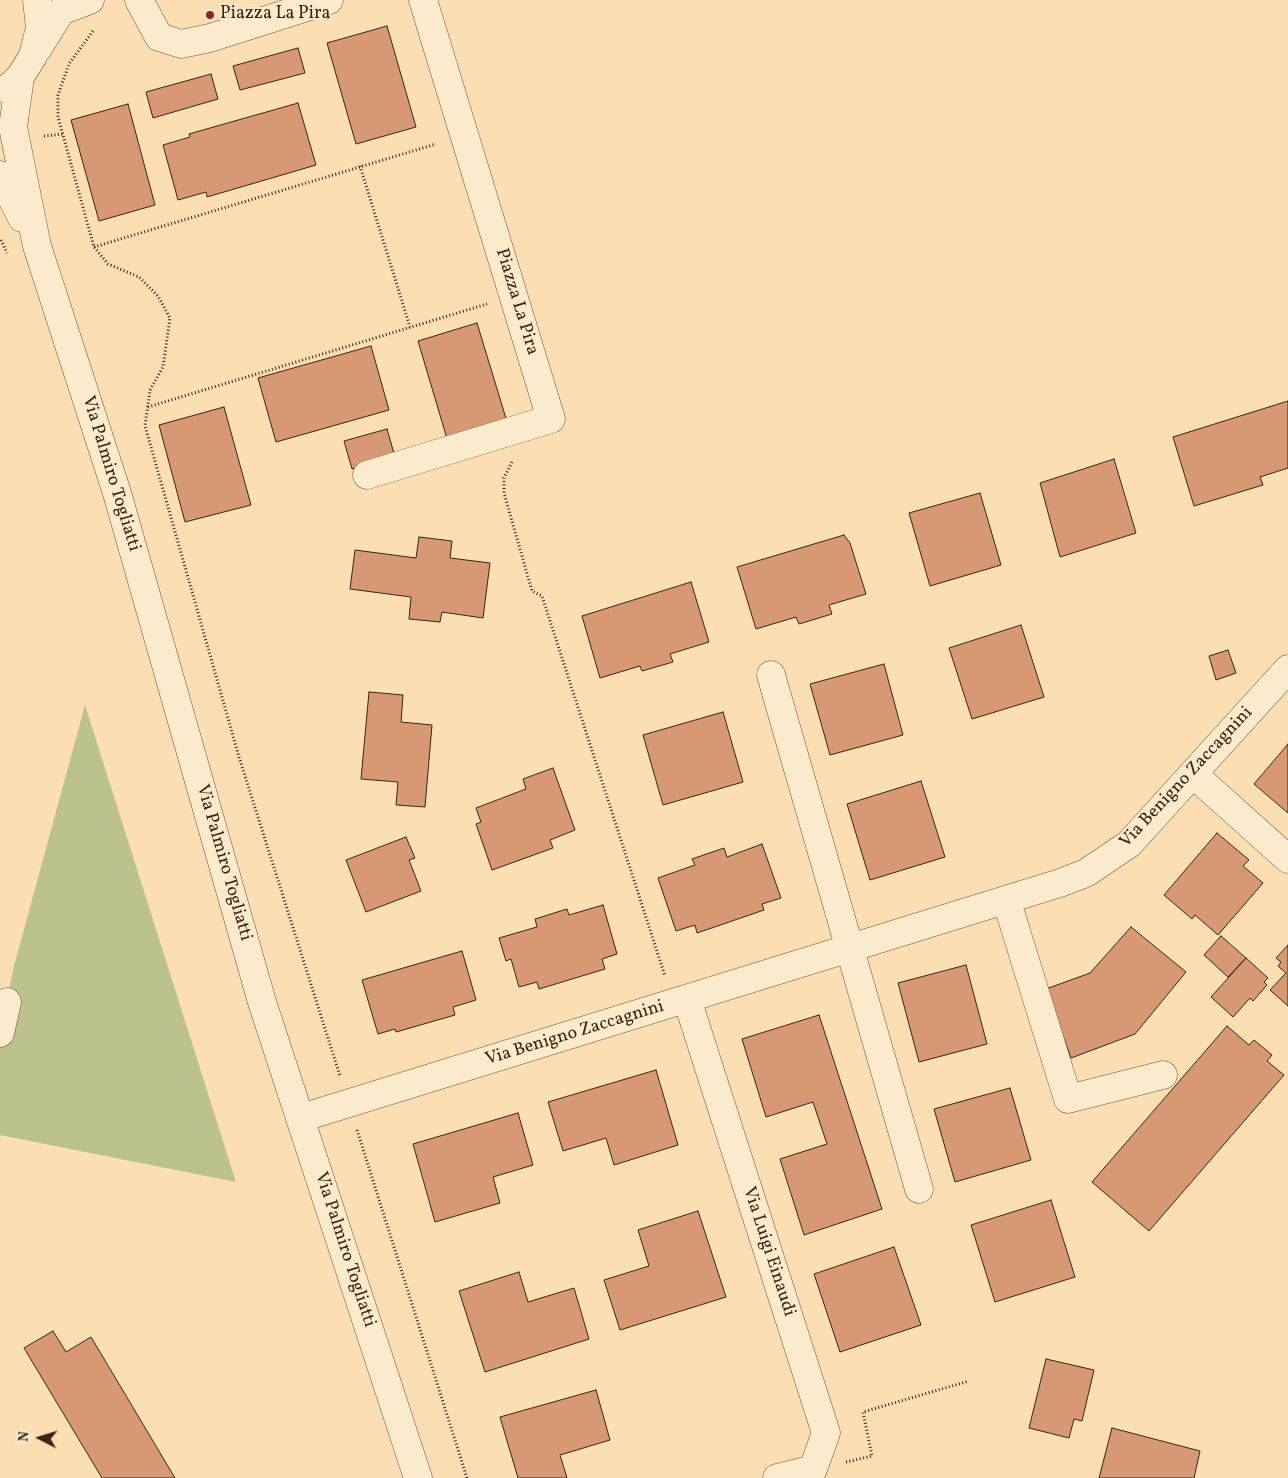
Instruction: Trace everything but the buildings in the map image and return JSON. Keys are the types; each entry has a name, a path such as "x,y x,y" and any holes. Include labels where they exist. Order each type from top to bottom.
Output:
{"street":[{"name":"Via Palmiro Togliatti","path":"37,0 40,28 18,75 13,127 37,246 118,494 262,1002 418,1478"},
{"path":"139,0 159,37 182,44 210,38 329,0"},
{"name":"Piazza La Pira","path":"367,475 551,419 423,0"},
{"path":"18,75 61,11 93,13"},
{"name":"Via Palmiro Togliatti","path":"0,175 37,246"},
{"name":"Via Benigno Zaccagnini","path":"301,1118 1005,900 1086,873 1130,844 1288,669"},
{"path":"771,675 919,1189"},
{"path":"1193,774 1288,859"},
{"path":"1005,900 1068,1099 1163,1075"},
{"name":"Via Luigi Einaudi","path":"680,1001 826,1433 813,1469"},
{"path":"0,1033 7,1002"},
{"path":"777,1478 813,1469"}],"path":[{"path":"93,13 69,64 58,95 58,117 94,247 108,264 139,277 158,296 170,318 163,367 150,390 145,426 238,758 467,1478"},
{"path":"94,247 465,135"},
{"path":"360,166 410,327"},
{"path":"148,407 514,296"},
{"path":"516,431 519,444 504,478 504,493 532,591 542,596 680,1001"},
{"path":"813,1469 872,1456 862,1412 969,1381"}],"green space":[{"path":"85,705 236,1182 0,1135 0,1031 14,966"}],"place":[{"name":"Piazza La Pira","path":"210,15"}]}
